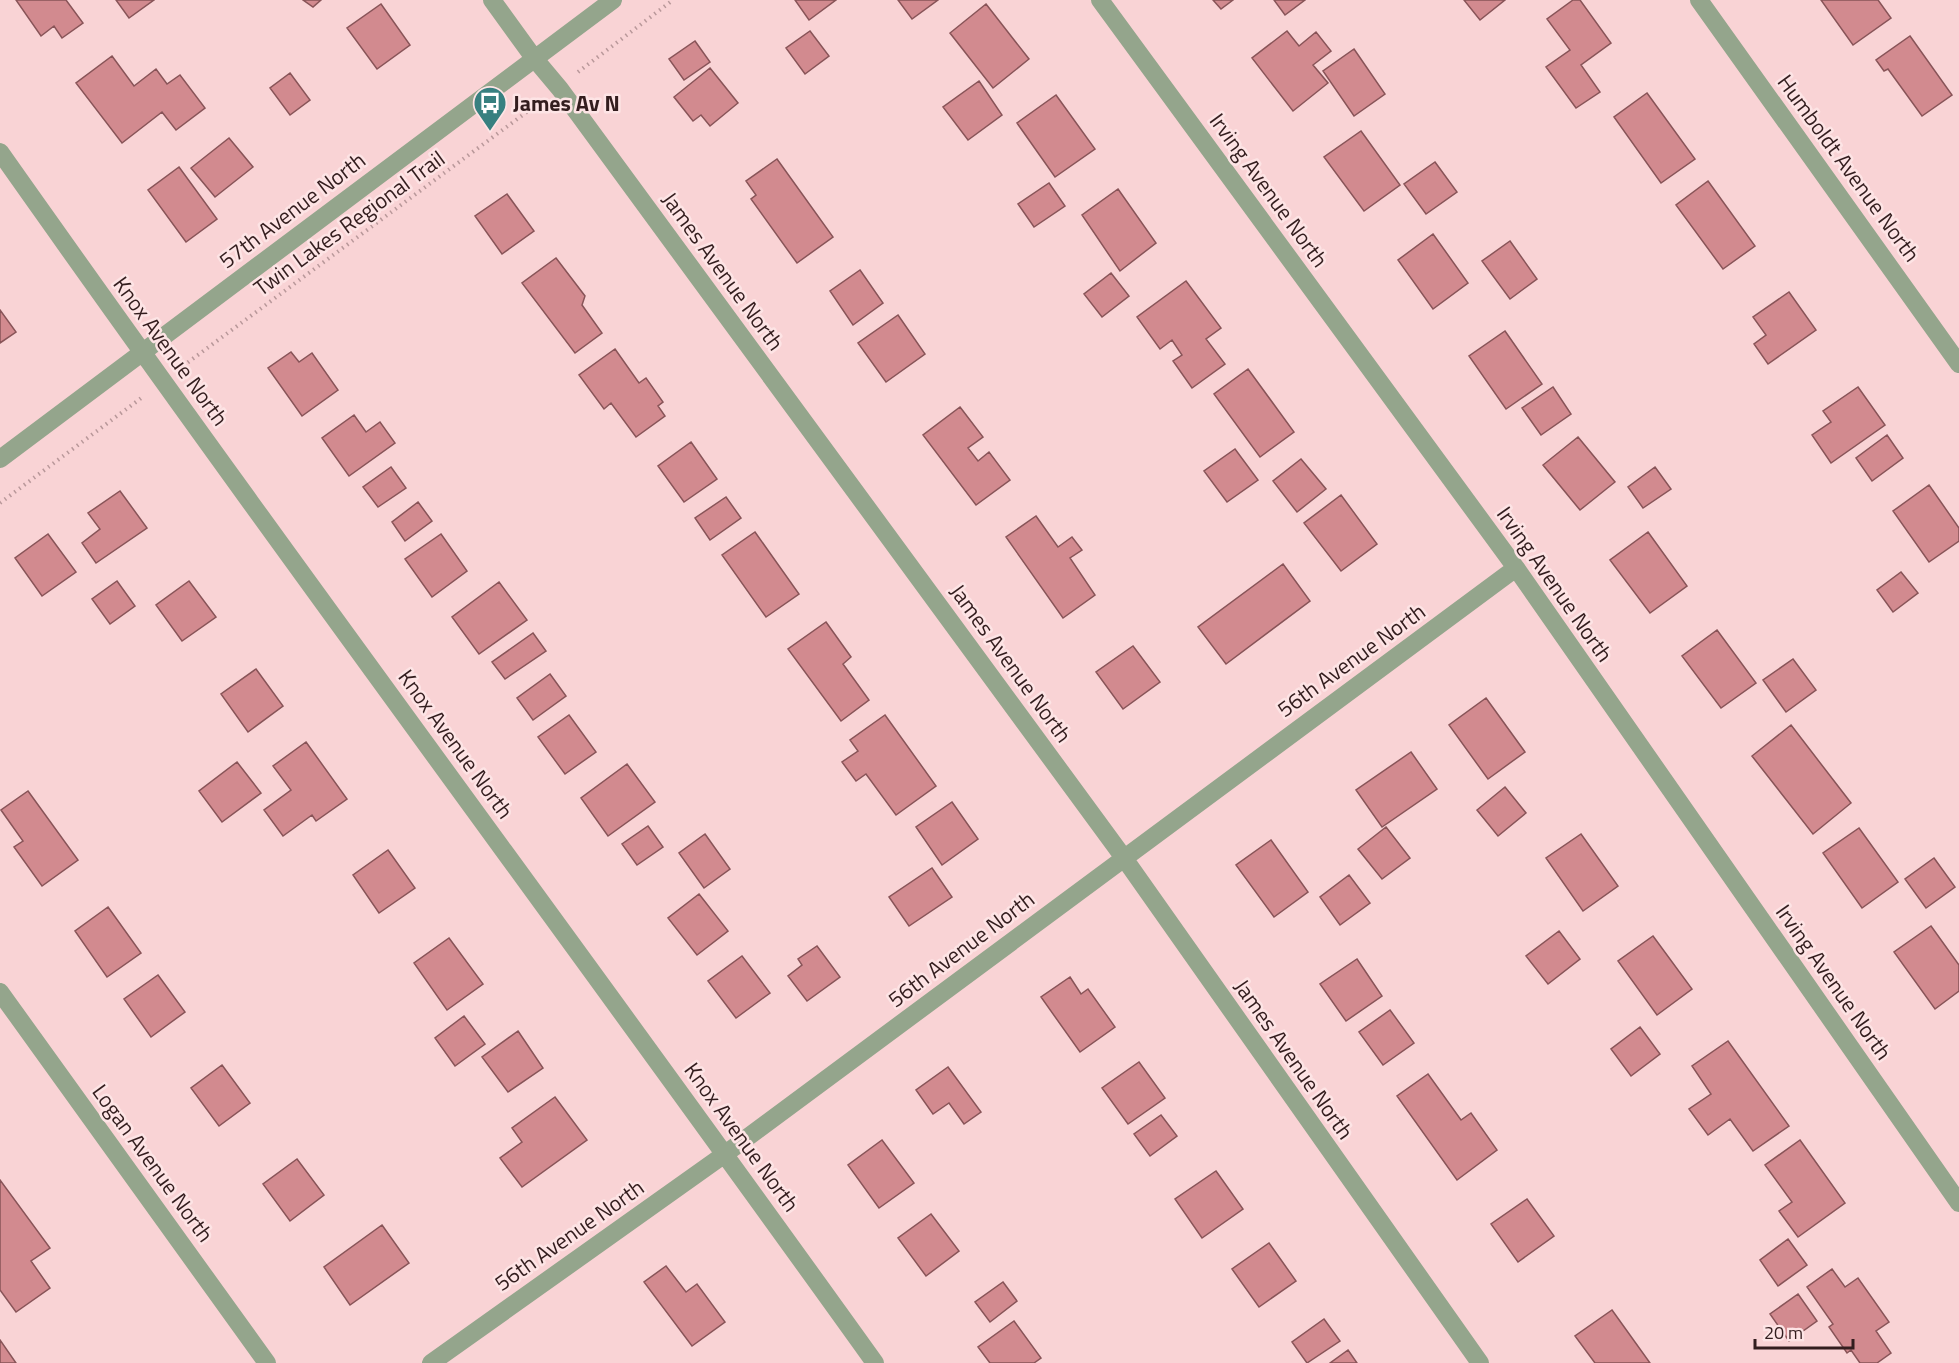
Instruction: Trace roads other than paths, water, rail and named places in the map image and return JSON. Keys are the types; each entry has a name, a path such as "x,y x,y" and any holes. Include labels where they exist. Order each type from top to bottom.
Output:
{"street":[{"name":"James Avenue North","path":"492,0 534,58 560,89 1124,858 1480,1363"},
{"name":"57th Avenue North","path":"0,459 613,0"},
{"name":"Irving Avenue North","path":"1100,0 1516,568 1959,1203"},
{"name":"Humboldt Avenue North","path":"1699,0 1959,364"},
{"name":"Knox Avenue North","path":"0,152 142,353 875,1363"},
{"name":"56th Avenue North","path":"431,1363 725,1154 1516,568"},
{"name":"Logan Avenue North","path":"0,992 267,1363"}],"place":[{"name":"James Av N","path":"490,132"}]}
